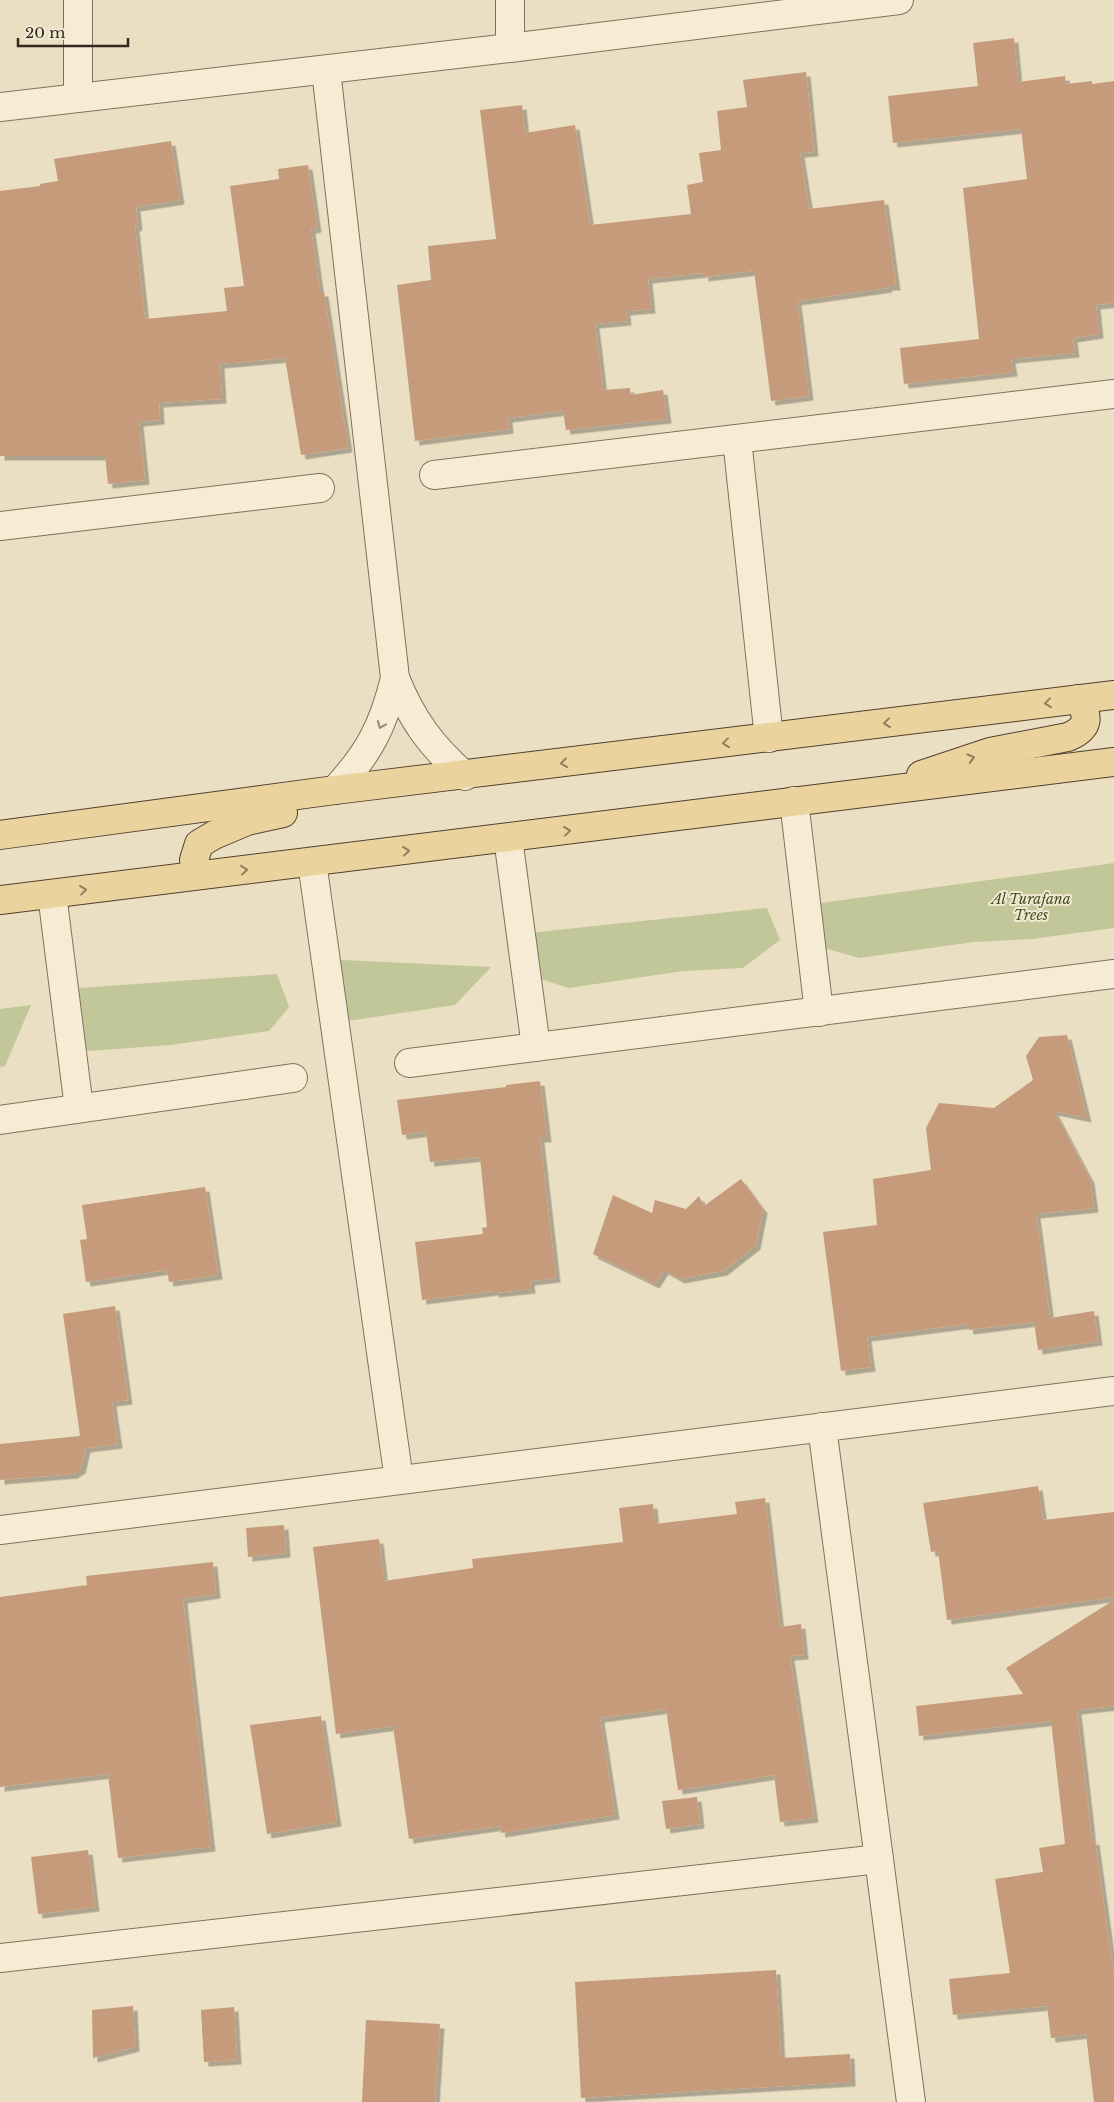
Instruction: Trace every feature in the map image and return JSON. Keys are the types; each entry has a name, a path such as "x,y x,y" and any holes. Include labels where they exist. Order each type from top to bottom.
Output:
{"main road":[{"path":"0,835 335,790 465,776 1114,695"},
{"path":"893,789 927,772 990,752 1068,737 1079,732 1086,722 1085,710 1078,700"},
{"path":"0,900 1114,762"},
{"path":"200,874 194,860 199,844 214,835 247,821 307,804 335,790"}],"street":[{"path":"78,0 78,97"},
{"path":"510,0 510,48"},
{"path":"0,107 326,70 899,0"},
{"path":"326,70 394,678 406,706 423,733 442,756 465,776"},
{"path":"434,474 1114,394"},
{"path":"738,439 769,738"},
{"path":"0,526 320,488"},
{"path":"335,790 357,767 374,739 387,710 394,678"},
{"path":"794,801 819,1012"},
{"path":"508,838 536,1047"},
{"path":"312,862 399,1480"},
{"path":"52,894 79,1108"},
{"path":"409,1064 1114,974"},
{"path":"0,1120 293,1078"},
{"path":"0,1530 1114,1391"},
{"path":"822,1427 911,2102"},
{"path":"0,1958 880,1858"}],"green space":[{"name":"Al Turafana Trees","path":"1114,863 1114,928 1032,939 974,942 859,958 824,948 799,906"},
{"path":"767,908 780,940 743,968 683,971 569,988 534,977 509,935"},
{"path":"322,959 491,967 455,1005 341,1022"},
{"path":"277,974 289,1007 269,1031 170,1045 89,1051 53,1030 65,989"},
{"path":"31,1005 5,1066 0,1067 0,1009"}],"building":[{"path":"1014,38 1018,82 1065,76 1066,84 1092,81 1092,84 1114,81 1114,303 1096,305 1099,334 1073,338 1075,353 1011,359 1013,372 904,384 900,348 979,339 963,188 1027,179 1021,129 893,143 888,96 978,86 973,43"},
{"path":"806,72 814,152 800,153 809,209 884,200 896,286 797,301 809,396 771,401 754,271 704,277 704,273 648,279 651,309 626,311 627,321 595,324 603,390 630,388 630,395 663,390 667,419 566,430 563,411 508,418 509,429 415,441 397,285 431,280 428,246 496,239 480,110 522,105 525,133 575,125 590,225 691,214 687,185 703,182 699,153 721,150 717,111 747,107 743,80"},
{"path":"171,141 180,200 136,207 138,226 135,227 145,319 227,311 224,288 244,286 230,186 279,179 278,169 308,165 317,228 311,229 320,292 324,292 348,448 301,455 285,358 220,364 222,399 159,403 160,420 139,422 145,480 108,484 105,456 0,456 0,191 40,186 40,184 58,181 54,159"},
{"path":"1067,1035 1087,1118 1054,1111 1090,1179 1094,1208 1036,1214 1050,1318 1094,1311 1098,1341 1038,1350 1034,1322 969,1330 968,1324 867,1337 871,1367 841,1371 823,1232 877,1225 873,1179 931,1170 926,1128 939,1103 994,1108 1033,1080 1026,1056 1039,1037"},
{"path":"540,1081 547,1138 540,1138 556,1278 530,1281 531,1289 494,1293 494,1291 422,1300 415,1242 483,1234 482,1228 487,1227 480,1157 430,1162 426,1132 402,1135 397,1100"},
{"path":"741,1179 763,1209 756,1245 723,1271 680,1279 664,1270 655,1284 593,1254 613,1195 652,1213 655,1200 686,1209 699,1196 704,1206"},
{"path":"205,1187 218,1275 169,1282 167,1270 86,1282 80,1240 87,1239 82,1205"},
{"path":"115,1306 128,1400 112,1402 118,1444 86,1448 81,1469 73,1474 0,1480 0,1444 80,1436 63,1314"},
{"path":"1038,1486 1043,1520 1114,1512 1114,1597 947,1620 938,1551 931,1552 923,1503"},
{"path":"765,1498 780,1627 801,1624 804,1655 790,1656 814,1818 780,1822 774,1775 678,1790 666,1709 600,1718 615,1815 501,1833 500,1826 409,1839 393,1726 336,1734 313,1547 379,1539 384,1581 473,1568 472,1559 623,1542 619,1508 653,1504 655,1524 737,1514 735,1502"},
{"path":"284,1525 286,1553 248,1557 246,1528"},
{"path":"213,1562 216,1594 183,1599 211,1847 118,1858 108,1774 0,1787 0,1597 87,1585 86,1576"},
{"path":"1114,1600 1114,1706 1077,1710 1092,1841 1095,1840 1114,1978 1114,2102 1094,2102 1086,2034 1051,2038 1047,2006 953,2015 949,1979 1010,1973 995,1879 1043,1872 1039,1848 1065,1844 1051,1721 919,1736 916,1706 1023,1694 1006,1668"},
{"path":"321,1716 337,1822 267,1834 250,1725"},
{"path":"697,1797 700,1824 666,1829 662,1801"},
{"path":"88,1850 95,1907 38,1914 31,1857"},
{"path":"776,1970 781,2058 850,2054 851,2082 581,2098 575,1982"},
{"path":"133,2006 135,2047 93,2058 92,2010"},
{"path":"234,2007 237,2060 204,2062 201,2010"},
{"path":"366,2020 440,2024 435,2102 362,2102"}]}
